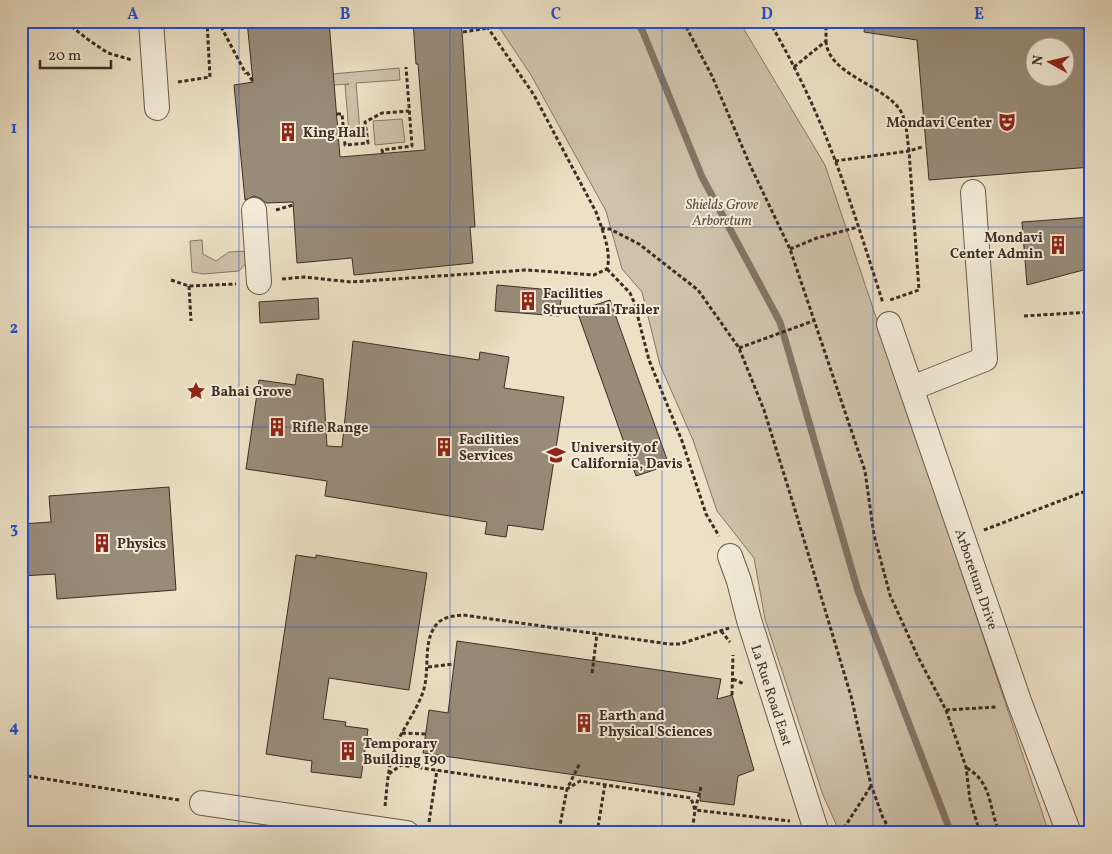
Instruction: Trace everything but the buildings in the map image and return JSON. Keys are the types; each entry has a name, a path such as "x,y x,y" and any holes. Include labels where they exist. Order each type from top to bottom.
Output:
{"street":[{"path":"151,21 157,108"},
{"path":"912,388 985,359 973,192"},
{"path":"254,210 259,282"},
{"name":"Arboretum Drive","path":"886,313 1019,701 1069,833"},
{"name":"La Rue Road East","path":"730,556 739,581 748,620 816,833"},
{"path":"202,803 418,828"}],"path":[{"path":"172,83 210,77 207,21"},
{"path":"218,21 246,74"},
{"path":"486,21 488,28 534,95 596,212 608,256 607,270 630,293 634,302 649,360 682,441 706,514 730,556"},
{"path":"683,21 712,76 750,165 790,249 865,471 874,535 890,596 918,657 946,710 966,767 970,800 980,833"},
{"path":"770,21 826,136 886,313 918,290 909,151 904,119 900,110 888,96 852,74 836,62 826,51 826,22"},
{"path":"21,27 35,22 67,22 108,53 136,60"},
{"path":"463,32 488,28"},
{"path":"794,67 826,41"},
{"path":"235,53 253,82"},
{"path":"383,153 382,150 412,146 406,67"},
{"path":"337,114 342,114 345,145 368,143 365,122 382,113 409,111"},
{"path":"835,161 909,151 922,147"},
{"path":"790,249 816,238 858,227"},
{"path":"601,228 610,228 639,244 698,290 739,348 764,410 792,500 851,696 871,786 883,818 892,833"},
{"path":"171,280 189,286 304,277 351,282 527,270 594,275 607,270"},
{"path":"189,286 191,321"},
{"path":"1024,316 1091,312"},
{"path":"739,348 814,321"},
{"path":"963,538 1091,489"},
{"path":"385,807 388,775 394,750 423,691 428,667 429,640 434,627 446,616 463,615 680,644 748,620"},
{"path":"721,631 732,644"},
{"path":"592,673 597,634"},
{"path":"732,695 733,652"},
{"path":"428,667 454,664"},
{"path":"946,710 1002,707"},
{"path":"402,733 426,734"},
{"path":"559,830 567,789 580,762"},
{"path":"388,775 401,765 567,789 580,781 692,798 695,810"},
{"path":"966,767 979,778 987,792 995,823 1000,833"},
{"path":"418,828 437,770"},
{"path":"21,775 202,803"},
{"path":"597,833 605,784"},
{"path":"837,833 842,830 871,786"},
{"path":"692,833 701,787"},
{"path":"695,810 793,822"}],"green space":[{"name":"Shields Grove Arboretum","path":"495,21 739,21 825,165 1049,833 840,833 823,795 765,619 754,558 717,511 693,440 660,365 642,292 622,269 606,211 531,75"},
{"path":"399,68 400,80 356,83 360,132 349,133 345,85 349,84 333,85 332,74"},
{"path":"402,119 405,142 375,145 373,121"},
{"path":"202,240 203,254 216,261 229,252 248,251 248,261 239,271 203,274 192,272 190,241"}],"waterway":[{"path":"637,21 702,177 780,322 858,591 951,833"}],"place":[{"name":"Mondavi Center","path":"1007,122"},
{"name":"King Hall","path":"288,132"},
{"name":"Mondavi Center Admin","path":"1058,245"},
{"name":"Facilities Structural Trailer","path":"528,301"},
{"name":"Bahai Grove","path":"196,391"},
{"name":"Rifle Range","path":"277,427"},
{"name":"Facilities Services","path":"444,447"},
{"name":"University of California, Davis","path":"556,455"},
{"name":"Physics","path":"102,543"},
{"name":"Earth and Physical Sciences","path":"584,723"},
{"name":"Temporary Building 190","path":"348,751"}]}
